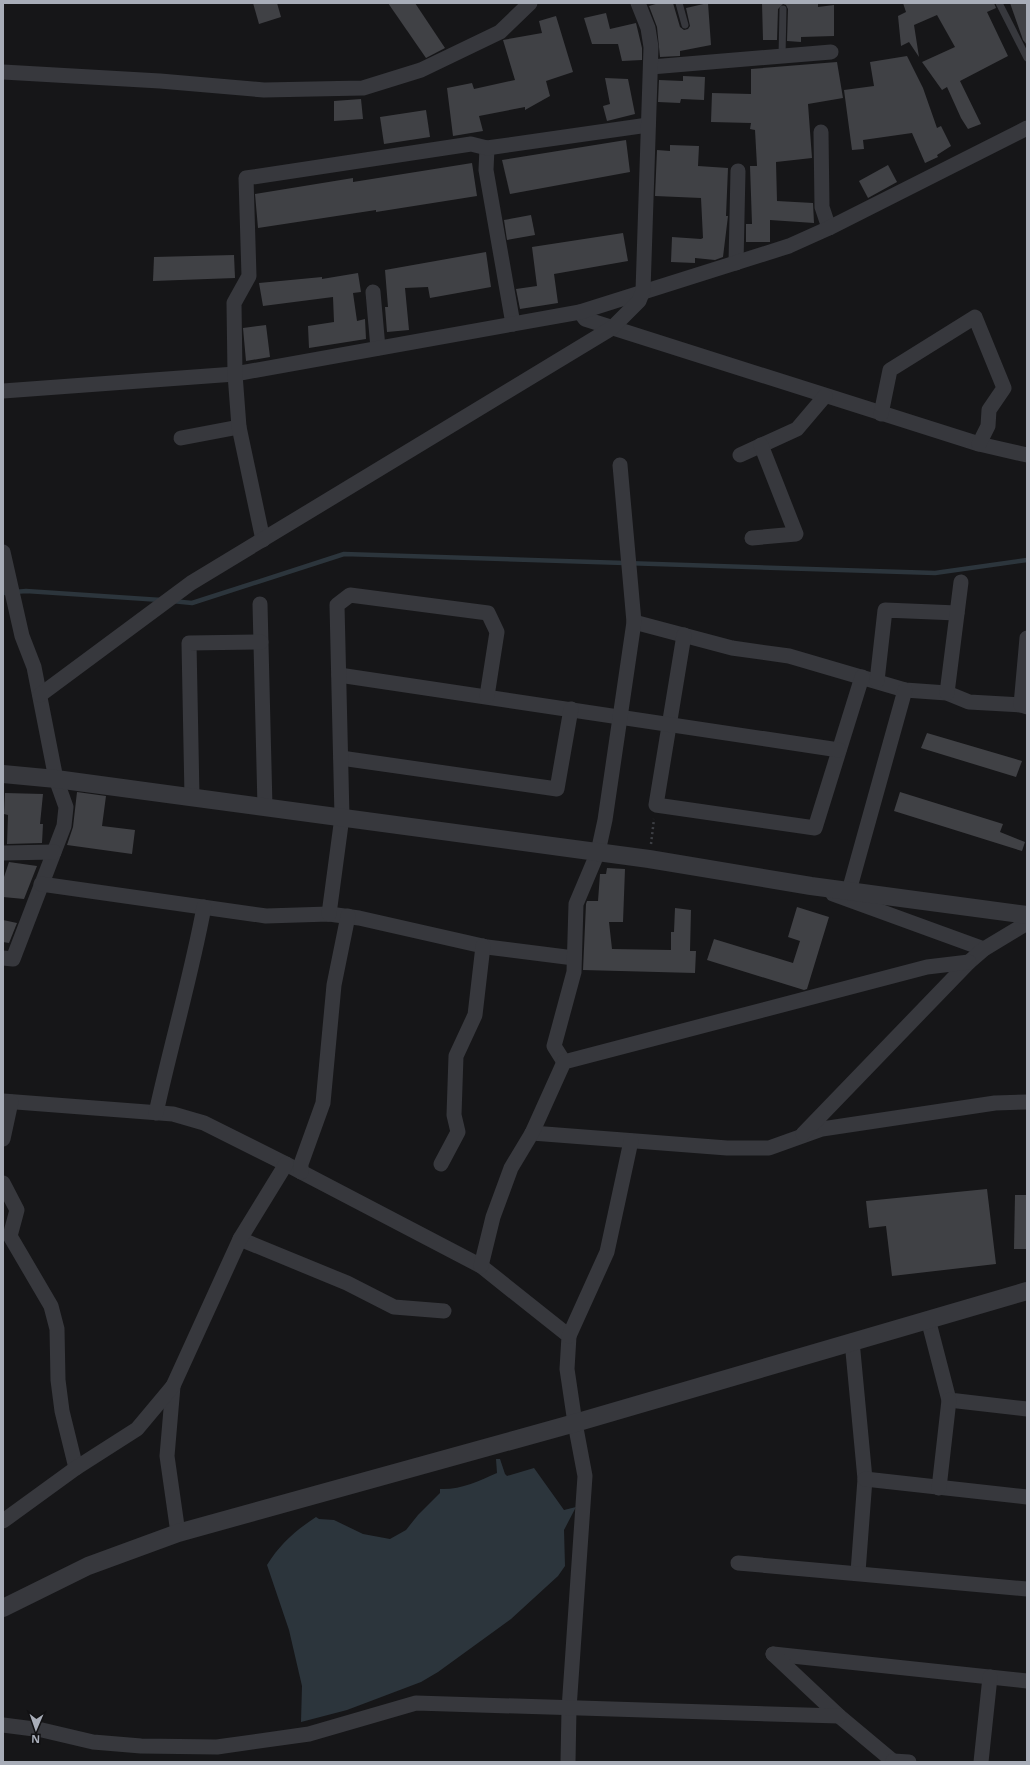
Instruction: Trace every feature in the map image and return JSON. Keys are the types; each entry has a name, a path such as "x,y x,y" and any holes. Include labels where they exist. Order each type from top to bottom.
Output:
{"street":[{"path":"3,72 160,81 264,90 363,88 421,70 500,32 530,3"},
{"path":"40,695 191,583 612,328 639,301 643,291 652,47 648,28 638,3"},
{"path":"651,67 831,52"},
{"path":"263,540 239,427 235,374 234,303 249,276 246,178 471,144 487,148 648,125"},
{"path":"3,391 235,374 580,312 789,246 829,228 1027,128"},
{"path":"821,132 822,207 829,228"},
{"path":"487,148 486,170 513,324"},
{"path":"736,263 738,171"},
{"path":"373,292 378,348"},
{"path":"580,312 585,319 612,328 979,444 1027,455"},
{"path":"881,414 890,370 975,317 1004,388 989,410 988,426 979,444"},
{"path":"740,455 797,429 825,396"},
{"path":"181,438 239,427"},
{"path":"752,538 796,534 761,445"},
{"path":"564,1062 554,1046 574,972 576,904 598,852 605,820 634,622 620,465"},
{"path":"3,552 22,636 34,667 56,778 66,807 64,826 13,959 3,958"},
{"path":"947,693 961,582"},
{"path":"329,914 342,817 337,605 350,595 488,613 497,632 487,696"},
{"path":"260,604 265,807"},
{"path":"877,681 885,610 957,613"},
{"path":"634,622 732,648 789,656 905,690 947,693 969,702 1024,706 1027,638"},
{"path":"684,635 656,804 815,828 862,677"},
{"path":"192,797 189,643 261,642"},
{"path":"339,675 571,708 839,750"},
{"path":"849,891 905,690"},
{"path":"341,758 557,789 571,708"},
{"path":"3,774 56,778 649,859 811,886 1027,915"},
{"path":"3,853 54,852"},
{"path":"41,884 266,916 329,914 348,916 484,946 574,958"},
{"path":"811,886 984,949"},
{"path":"156,1113 170,1050 194,962 204,907"},
{"path":"301,1172 301,1164 323,1103 334,985 348,916"},
{"path":"800,1137 969,962 984,949 1027,923"},
{"path":"442,1164 458,1132 454,1115 456,1056 475,1015 484,946"},
{"path":"564,1062 927,967 969,962"},
{"path":"481,1266 494,1217 512,1168 532,1134 564,1062"},
{"path":"3,1139 7,1102 173,1114 204,1124 286,1164 481,1266 569,1336"},
{"path":"532,1134 727,1148 769,1148 822,1129 995,1103 1027,1102"},
{"path":"568,1762 569,1709 585,1476 574,1423 567,1369 569,1336 607,1252 631,1141"},
{"path":"3,1521 76,1468 137,1429 173,1386 240,1239 286,1164"},
{"path":"3,1183 10,1211 10,1236 51,1306 57,1329 58,1380 62,1411 76,1468"},
{"path":"240,1239 348,1283 394,1307 444,1311"},
{"path":"3,1608 88,1566 178,1533 574,1423 1027,1290"},
{"path":"928,1319 949,1400 939,1488"},
{"path":"852,1341 865,1479 858,1572"},
{"path":"173,1386 167,1456 178,1533"},
{"path":"949,1400 1027,1409"},
{"path":"865,1479 1027,1497"},
{"path":"738,1563 858,1572 1027,1589"},
{"path":"908,1762 893,1761 839,1716 773,1654 1027,1681"},
{"path":"981,1762 990,1677"},
{"path":"3,1725 42,1730 93,1742 141,1746 217,1747 309,1734 416,1703 569,1709 839,1716"}],"lane":[{"path":"679,3 685,25"},
{"path":"999,3 1027,58"},
{"path":"782,56 783,9"}],"path":[{"path":"649,859 656,804"}],"shaded area":[{"path":"496,1459 500,1459 507,1476 534,1468 564,1510 576,1507 564,1530 565,1566 558,1576 511,1619 438,1672 421,1682 347,1710 301,1722 302,1686 289,1630 267,1565 272,1557 288,1538 316,1517 319,1519 334,1520 363,1534 390,1539 406,1530 418,1515 440,1493 440,1489 455,1488 476,1482 497,1473"}],"building":[{"path":"253,3 277,3 281,17 259,24"},
{"path":"388,3 415,3 445,48 426,58"},
{"path":"659,3 673,3 680,27 684,30 688,29 690,26 686,8 708,3 711,45 680,51 680,56 660,57 657,27 649,6"},
{"path":"762,3 818,3 818,7 834,5 834,36 801,37 801,42 787,41 788,9 786,5 783,4 778,9 777,40 763,40"},
{"path":"903,3 994,3 996,8 987,12 1008,56 960,81 981,124 968,129 961,118 947,87 942,90 922,62 955,47 937,15 914,25 919,57 909,42 901,46 898,16 906,12"},
{"path":"1010,3 1027,3 1027,45 1023,40"},
{"path":"606,13 610,29 636,23 642,48 642,60 622,61 618,44 592,44 584,18"},
{"path":"556,16 573,72 546,81 550,96 525,110 525,107 479,116 483,131 453,136 447,88 472,83 474,89 515,80 503,40 542,33 539,21"},
{"path":"907,56 923,88 937,128 941,126 951,146 937,155 938,157 925,163 912,133 863,140 864,149 852,150 844,90 874,86 870,62"},
{"path":"837,62 843,98 808,104 812,158 776,162 777,201 813,203 814,223 770,220 770,242 746,242 746,224 752,224 750,166 757,166 755,130 750,129 751,123 711,122 712,93 751,94 751,69"},
{"path":"683,76 705,77 704,100 681,99 680,103 658,102 659,80 683,81"},
{"path":"605,78 628,79 635,114 607,121 603,106 610,104"},
{"path":"361,99 363,119 334,121 334,101"},
{"path":"426,110 430,137 384,144 380,117"},
{"path":"626,140 630,172 510,194 502,160"},
{"path":"670,145 699,146 698,166 728,168 726,216 728,216 723,257 715,260 695,258 695,263 671,262 672,237 703,238 701,198 655,196 657,150 670,151"},
{"path":"472,163 477,196 376,212 376,210 258,228 255,194 353,178 353,182"},
{"path":"888,165 897,182 868,198 859,181"},
{"path":"531,215 535,235 507,240 504,220"},
{"path":"623,233 628,261 554,274 558,303 520,309 516,289 537,286 532,247"},
{"path":"486,252 491,287 430,298 428,287 405,288 409,330 387,332 385,307 388,307 385,270"},
{"path":"234,255 235,278 153,281 154,257"},
{"path":"358,273 361,292 353,293 357,321 365,319 366,339 309,348 308,326 334,322 333,297 263,306 259,283 322,277 322,279"},
{"path":"266,325 270,357 246,361 243,328"},
{"path":"927,733 1022,761 1016,777 921,748"},
{"path":"77,792 106,796 102,826 135,830 132,854 67,845 73,827"},
{"path":"900,792 1003,824 1000,832 1025,842 1022,851 894,811"},
{"path":"5,793 43,794 40,824 43,824 42,843 7,844 8,815 4,814"},
{"path":"9,862 37,866 24,899 3,897 3,880"},
{"path":"607,868 625,869 623,922 609,922 612,949 671,950 671,932 674,932 675,908 691,910 690,951 696,951 695,973 583,970 586,904 587,901 598,901 600,874 606,874"},
{"path":"797,907 829,917 807,989 804,990 707,960 714,939 793,963 800,941 788,937"},
{"path":"3,920 17,923 9,943 3,942"},
{"path":"987,1189 996,1264 892,1276 886,1226 869,1228 866,1201"},
{"path":"1015,1195 1027,1195 1027,1249 1014,1249"}],"waterway":[{"path":"172,601 192,603 344,554 935,573 1027,560"},
{"path":"3,593 26,591 161,600"}]}
